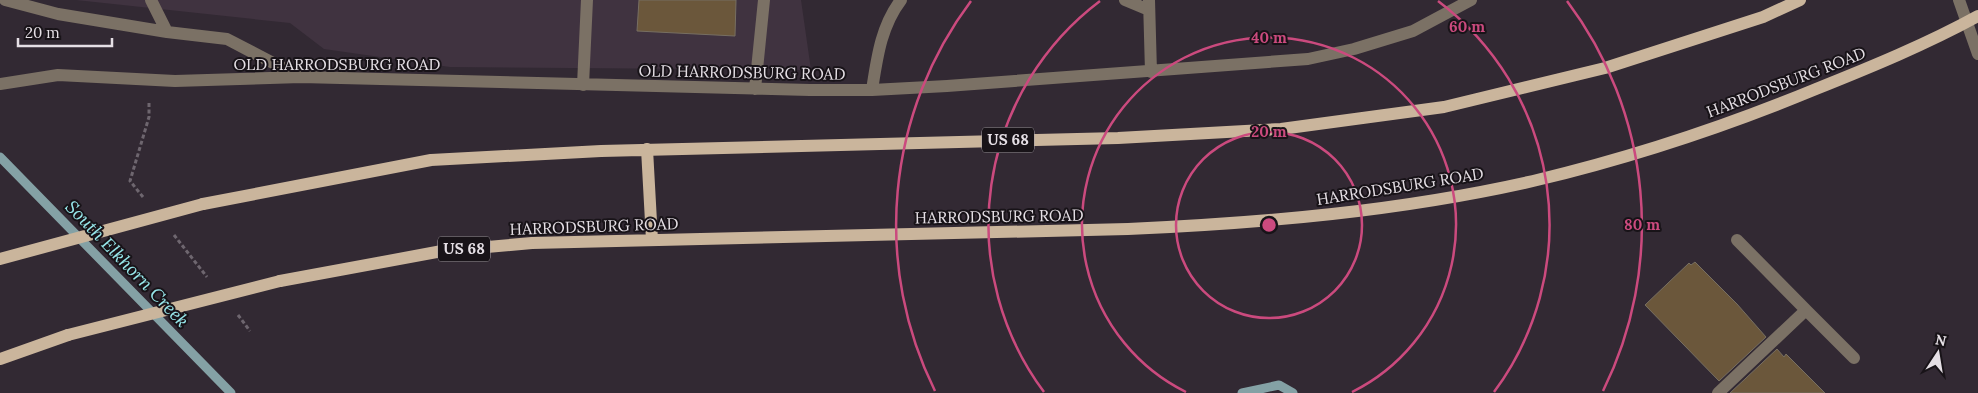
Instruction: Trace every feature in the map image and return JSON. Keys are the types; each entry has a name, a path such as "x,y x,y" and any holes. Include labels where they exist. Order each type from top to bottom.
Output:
{"main road":[{"name":"US 68","path":"0,259 203,204 430,160 647,149 1118,138 1281,129 1444,108 1605,68 1762,17 1800,0"},
{"name":"HARRODSBURG ROAD","path":"0,359 68,335 280,281 442,251 532,243 1128,229 1219,225 1319,215 1455,196 1533,180 1638,153 1703,132 1868,68 1973,19"},
{"path":"647,149 652,240"}],"street":[{"path":"6,0 58,14 167,32 227,39 301,77"},
{"path":"151,0 167,32"},
{"path":"583,85 586,0"},
{"path":"755,89 764,0"},
{"path":"872,90 880,43 892,12 901,0"},
{"path":"1125,0 1149,5 1151,72"},
{"name":"OLD HARRODSBURG ROAD","path":"0,84 58,75 175,81 301,77 755,89 872,90 1151,72 1308,59 1354,49 1414,31 1471,0"},
{"path":"1959,0 1973,19 1978,54"},
{"path":"1736,240 1854,358"},
{"path":"1718,393 1806,310"}],"shaded area":[{"path":"76,0 801,0 811,70 450,67 324,49 290,23"}],"building":[{"path":"639,0 736,0 735,36 637,31"},
{"path":"1695,262 1737,304 1766,337 1719,381 1645,305 1689,263 1691,265"},
{"path":"1777,349 1784,357 1786,354 1825,393 1730,393"}],"waterway":[{"name":"South Elkhorn Creek","path":"0,157 231,393"},
{"name":"South Elkhorn Creek","path":"1242,393 1279,385 1293,393"}]}
